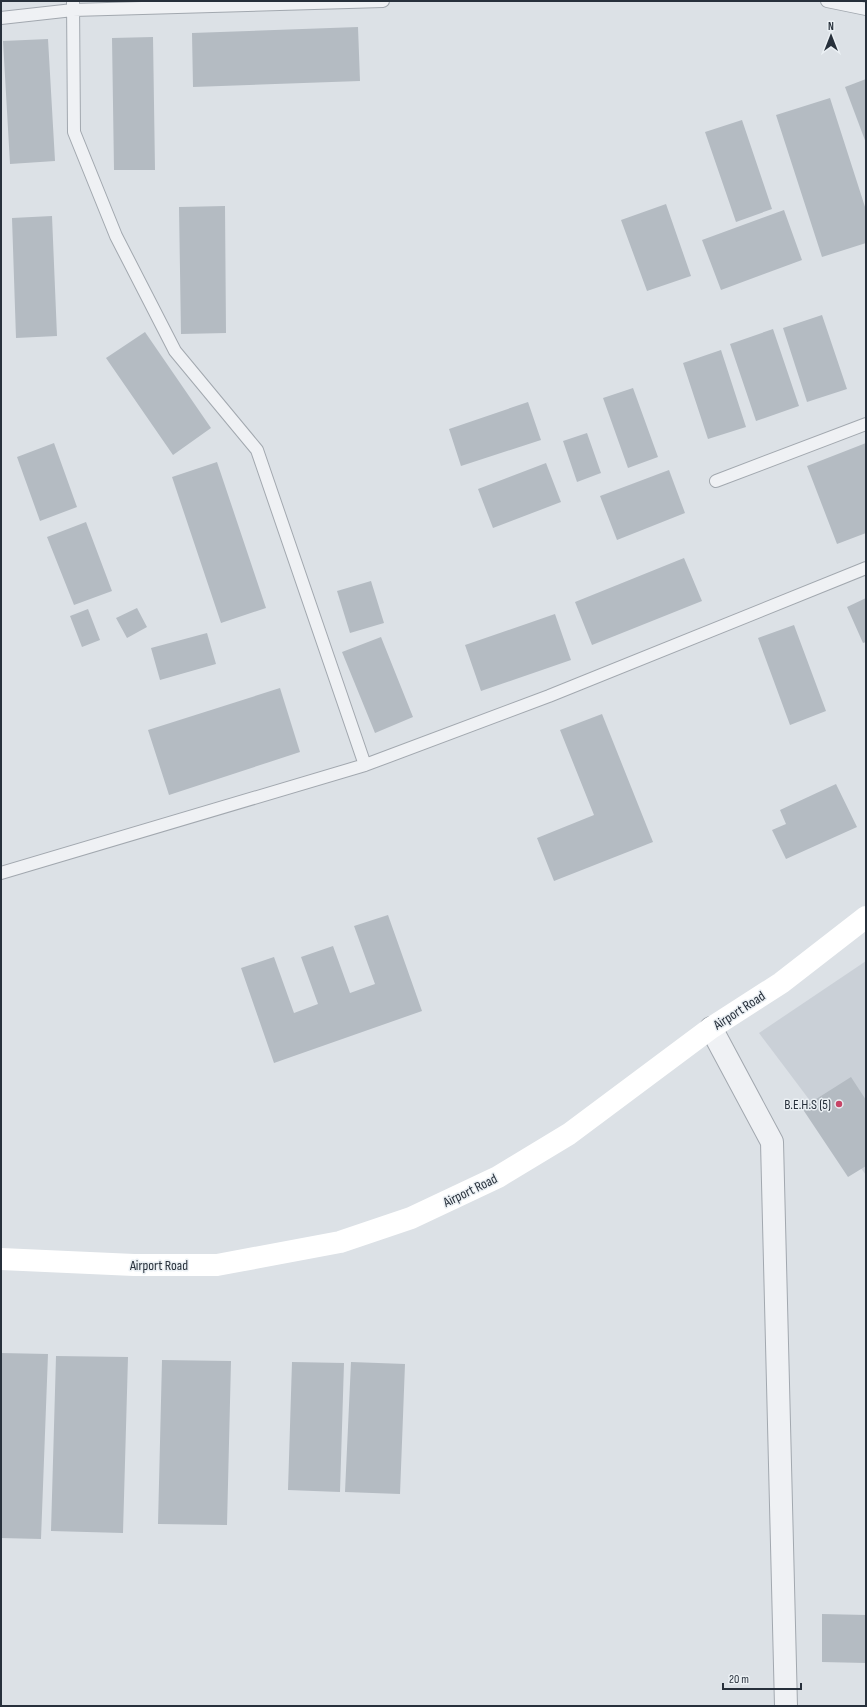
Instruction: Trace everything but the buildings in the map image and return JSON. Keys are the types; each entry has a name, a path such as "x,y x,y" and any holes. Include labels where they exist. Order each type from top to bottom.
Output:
{"main road":[{"name":"Airport Road","path":"1,1259 134,1265 217,1265 340,1242 411,1218 498,1177 569,1134 711,1028 781,983 866,917"}],"street":[{"path":"711,1028 772,1142 786,1706"}],"lane":[{"path":"1,18 73,6 383,1"},
{"path":"827,1 866,9"},
{"path":"73,6 74,132 116,236 175,351 257,450 364,766"},
{"path":"716,481 866,424"},
{"path":"1,873 364,766 549,696 866,568"}],"shaded area":[{"name":"B.E.H.S (5)","path":"866,961 866,1175 759,1033"}],"place":[{"name":"B.E.H.S (5)","path":"839,1104"}]}
